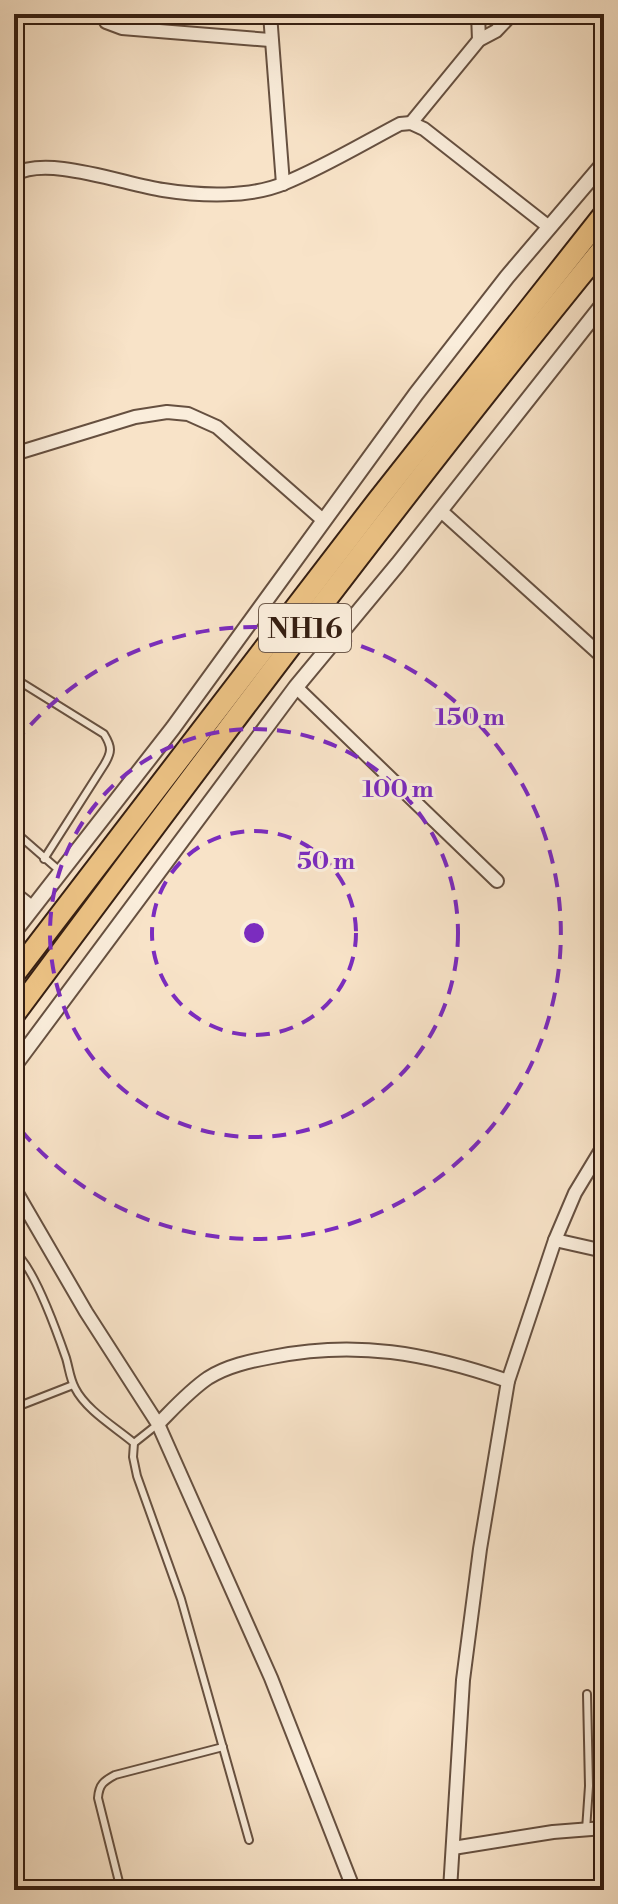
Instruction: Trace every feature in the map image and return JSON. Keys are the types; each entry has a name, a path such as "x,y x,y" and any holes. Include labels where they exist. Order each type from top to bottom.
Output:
{"highway":[{"name":"NH16","path":"14,975 378,500 604,214"},
{"name":"NH16","path":"14,1015 391,516 604,247"}],"street":[{"path":"103,14 106,22 122,28 270,40"},
{"path":"270,14 283,184"},
{"path":"478,14 479,40"},
{"path":"411,123 479,40 496,31 512,14"},
{"path":"15,173 35,166 83,172 164,190 251,192 283,184 400,124 411,123 424,129 549,227"},
{"path":"14,932 173,728 416,394 507,277 604,163"},
{"path":"14,1066 296,687 602,307"},
{"path":"14,454 135,417 167,412 188,414 217,427 324,521"},
{"path":"440,510 604,658"},
{"path":"296,687 497,881"},
{"path":"14,893 33,908"},
{"path":"450,1890 463,1680 480,1549 508,1381 555,1240 575,1193 604,1145"},
{"path":"14,1188 86,1312 158,1424 271,1678 354,1890"},
{"path":"555,1240 604,1251"},
{"path":"158,1424 197,1387 233,1366 311,1349 349,1348 418,1354 508,1381"},
{"path":"453,1848 604,1828"}],"lane":[{"path":"14,678 104,734 111,745 111,754 44,859"},
{"path":"14,831 61,872"},
{"path":"14,1252 19,1254 32,1275 66,1359 73,1385 81,1398 134,1443"},
{"path":"14,1408 73,1385"},
{"path":"158,1424 134,1443 137,1476 181,1599 249,1840"},
{"path":"586,1830 589,1786 587,1694"},
{"path":"121,1890 98,1789 115,1775 223,1747"}]}
